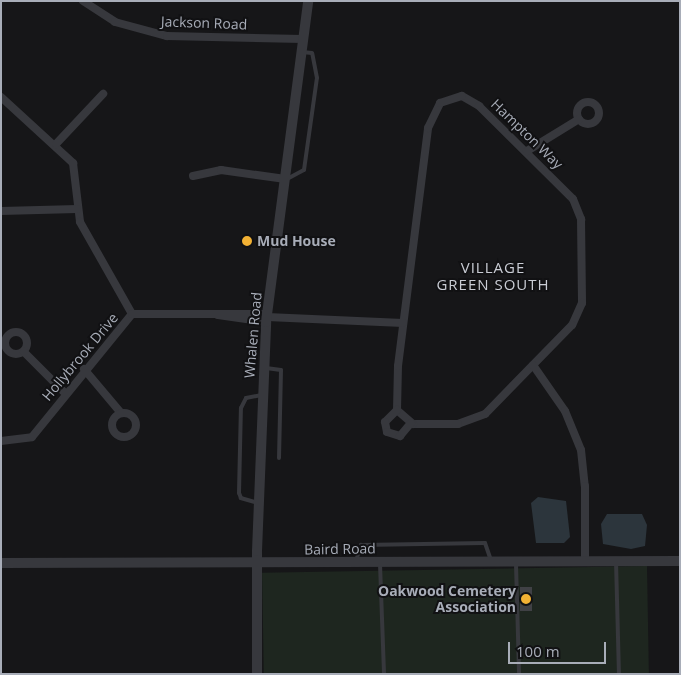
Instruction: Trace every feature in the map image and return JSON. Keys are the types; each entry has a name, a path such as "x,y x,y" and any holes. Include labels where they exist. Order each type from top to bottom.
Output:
{"street":[{"name":"Jackson Road","path":"83,1 120,24 167,36 303,39"},
{"name":"Whalen Road","path":"257,674 256,564 262,395 267,318 308,1"},
{"path":"56,144 103,94"},
{"path":"1,97 56,144 76,170 77,209 85,231 132,314"},
{"name":"Hampton Way","path":"454,97 469,99 567,190 581,219 583,298 580,312 533,365 477,419 458,424 411,423 400,436 388,432 385,422 397,410 403,323 428,128 435,109 454,97"},
{"path":"527,151 579,119"},
{"path":"193,176 221,170 285,179"},
{"path":"1,211 77,209"},
{"name":"Hollybrook Drive","path":"1,441 32,436 64,392 132,314 218,315 403,323"},
{"path":"24,352 64,392"},
{"path":"533,365 561,404 581,450 585,486 585,562"},
{"path":"84,369 121,413"},
{"path":"397,410 411,423"},
{"name":"Baird Road","path":"1,563 256,564 680,561"}],"lane":[{"path":"285,179 304,170 309,142 316,62 312,53 301,51"},
{"path":"264,368 281,370 279,458"},
{"path":"258,503 241,498 239,493 241,408 246,398 262,395"},
{"path":"356,563 356,552 361,545 485,543 490,548 491,562"},
{"path":"616,561 619,674"},
{"path":"380,562 384,674"},
{"path":"516,562 519,674"}],"shaded area":[{"path":"538,497 566,501 570,537 564,543 536,543 531,503"},
{"path":"607,514 642,514 647,525 645,546 631,549 603,544 601,524"},
{"path":"647,566 649,674 264,674 262,573"}],"building":[{"name":"Oakwood Cemetery Association","path":"520,587 532,587 532,611 520,611"}],"place":[{"name":"Mud House","path":"247,241"},
{"name":"Oakwood Cemetery Association","path":"526,599"}],"district":[{"name":"VILLAGE GREEN SOUTH","path":"493,276"}]}
